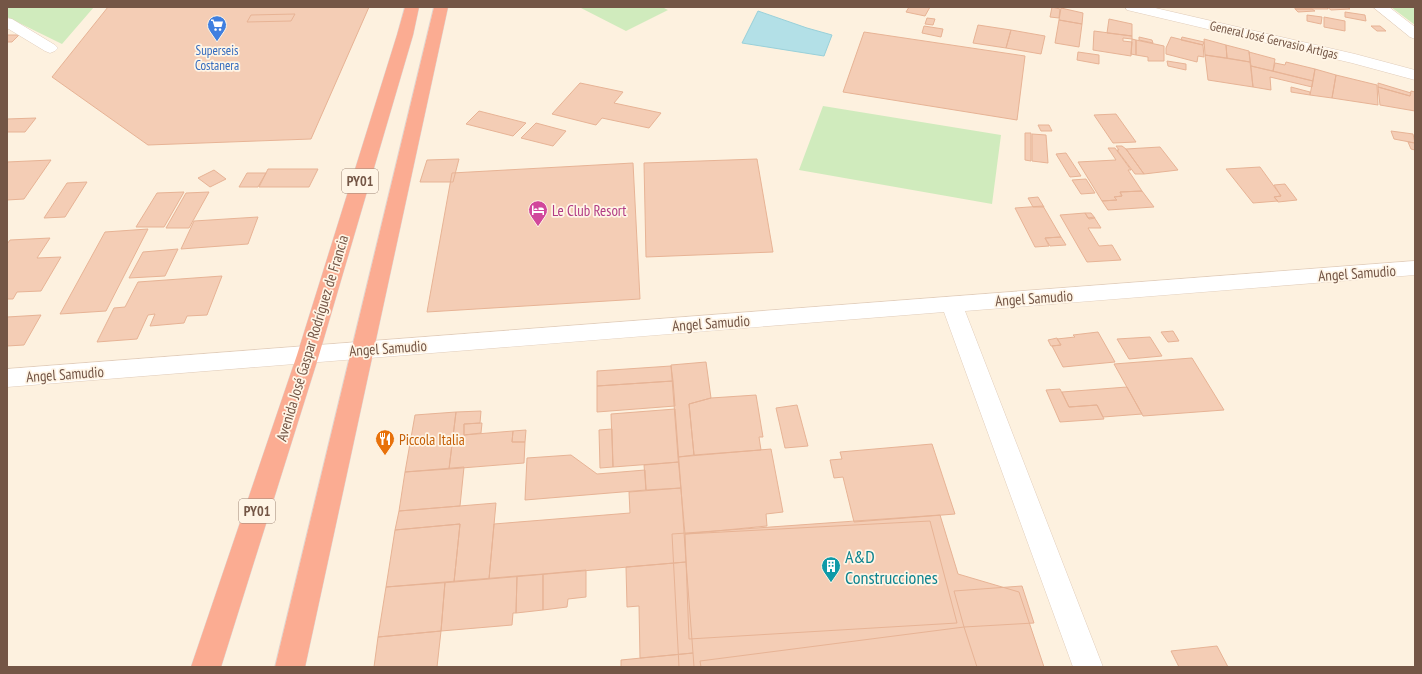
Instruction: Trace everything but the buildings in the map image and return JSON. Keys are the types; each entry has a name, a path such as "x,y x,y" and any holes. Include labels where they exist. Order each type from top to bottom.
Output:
{"highway":[{"name":"Avenida José Gaspar Rodríguez de Francia","path":"206,667 308,355 405,35 412,7"},
{"name":"PY01","path":"290,667 441,7"}],"street":[{"name":"General José Gervasio Artigas","path":"1132,7 1355,59 1415,75"},
{"path":"1380,7 1415,34"},
{"path":"7,22 50,48"},
{"name":"Angel Samudio","path":"7,378 1415,268"},
{"path":"952,304 1088,667"}],"green space":[{"path":"7,7 94,7 62,44 7,17"},
{"path":"579,7 662,7 668,10 626,31"},
{"path":"1391,7 1415,7 1415,25"},
{"path":"823,106 1001,135 992,204 799,170"}],"water":[{"path":"758,11 832,35 824,56 742,43"}],"place":[{"name":"Superseis Costanera","path":"217,42"},
{"name":"Le Club Resort","path":"538,227"},
{"name":"Piccola Italia","path":"385,456"},
{"name":"A&D Construcciones","path":"831,583"}]}
